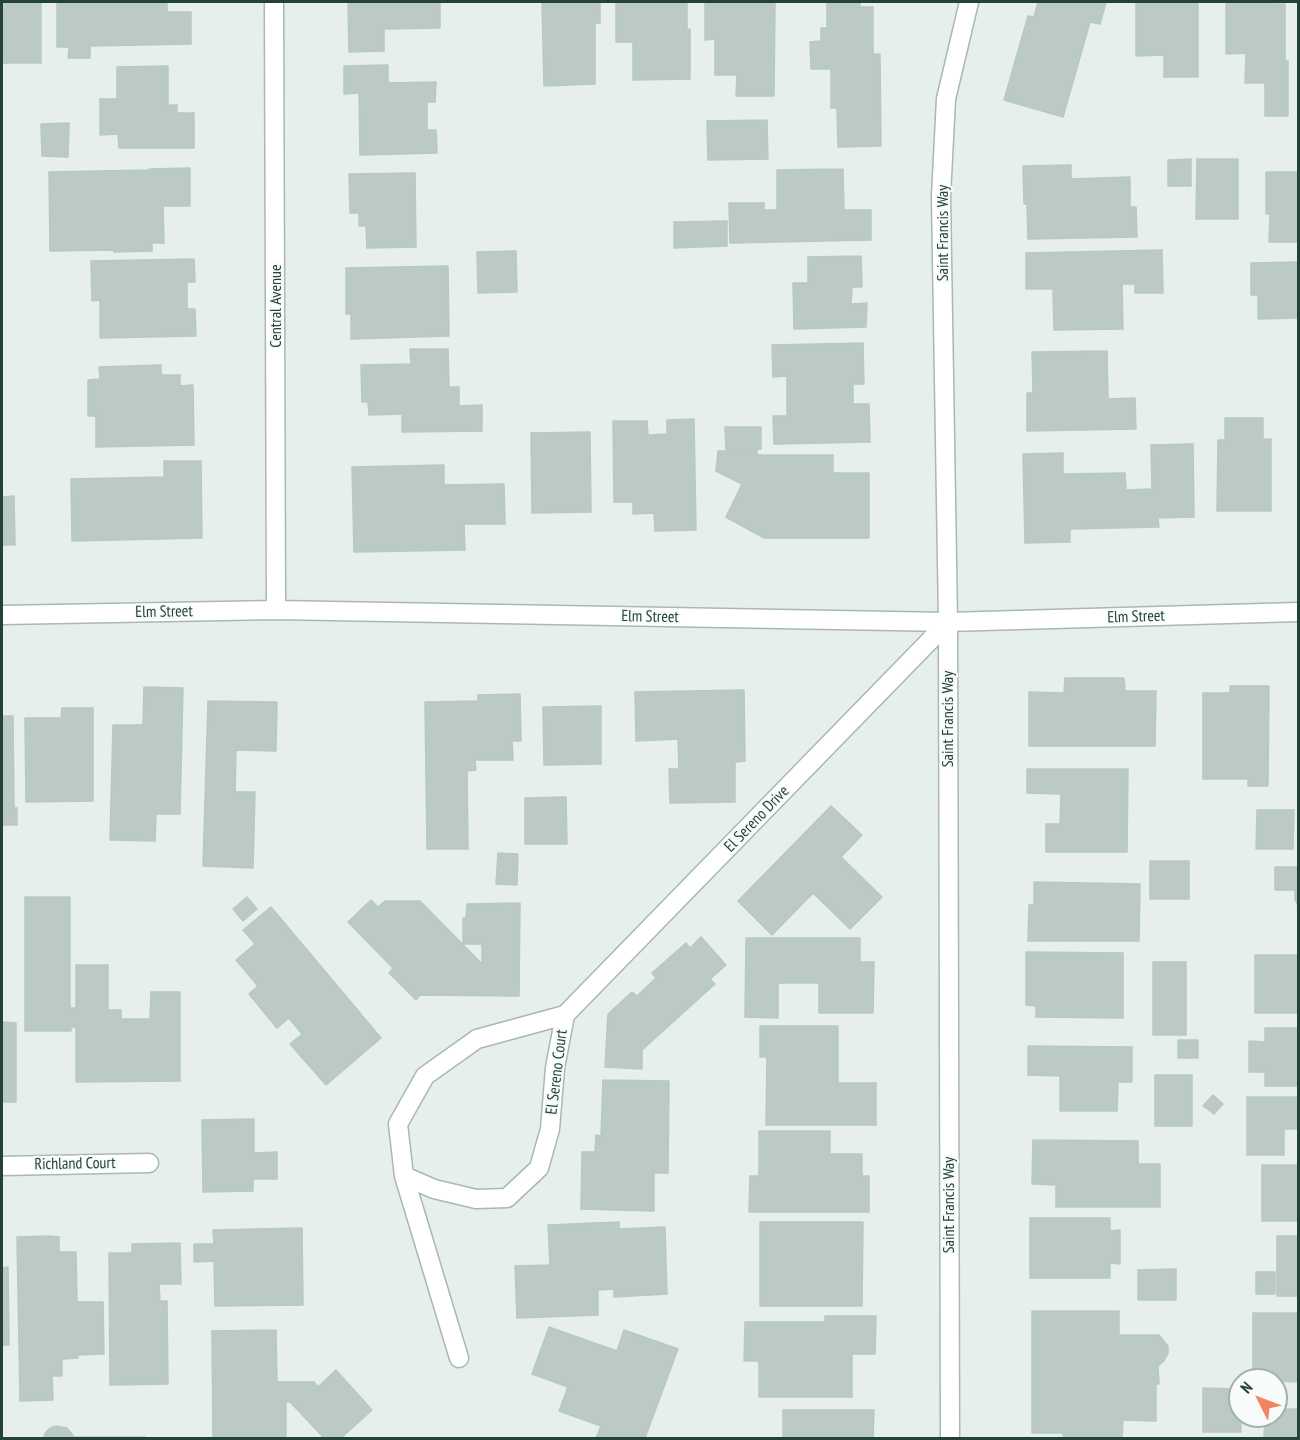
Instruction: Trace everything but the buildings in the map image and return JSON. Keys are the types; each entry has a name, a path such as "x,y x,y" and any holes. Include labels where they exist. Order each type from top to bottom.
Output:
{"street":[{"name":"Central Avenue","path":"274,2 276,610"},
{"name":"Saint Francis Way","path":"950,1438 948,622 941,196 946,99 969,2"},
{"name":"Elm Street","path":"2,615 276,610 948,622 1299,612"},
{"name":"El Sereno Drive","path":"565,1015 948,622"},
{"name":"El Sereno Court","path":"404,1176 434,1189 476,1199 507,1198 538,1168 550,1129 555,1068 565,1015 477,1039 425,1076 399,1124 404,1176 459,1358"},
{"name":"Richland Court","path":"2,1166 149,1163"}]}
